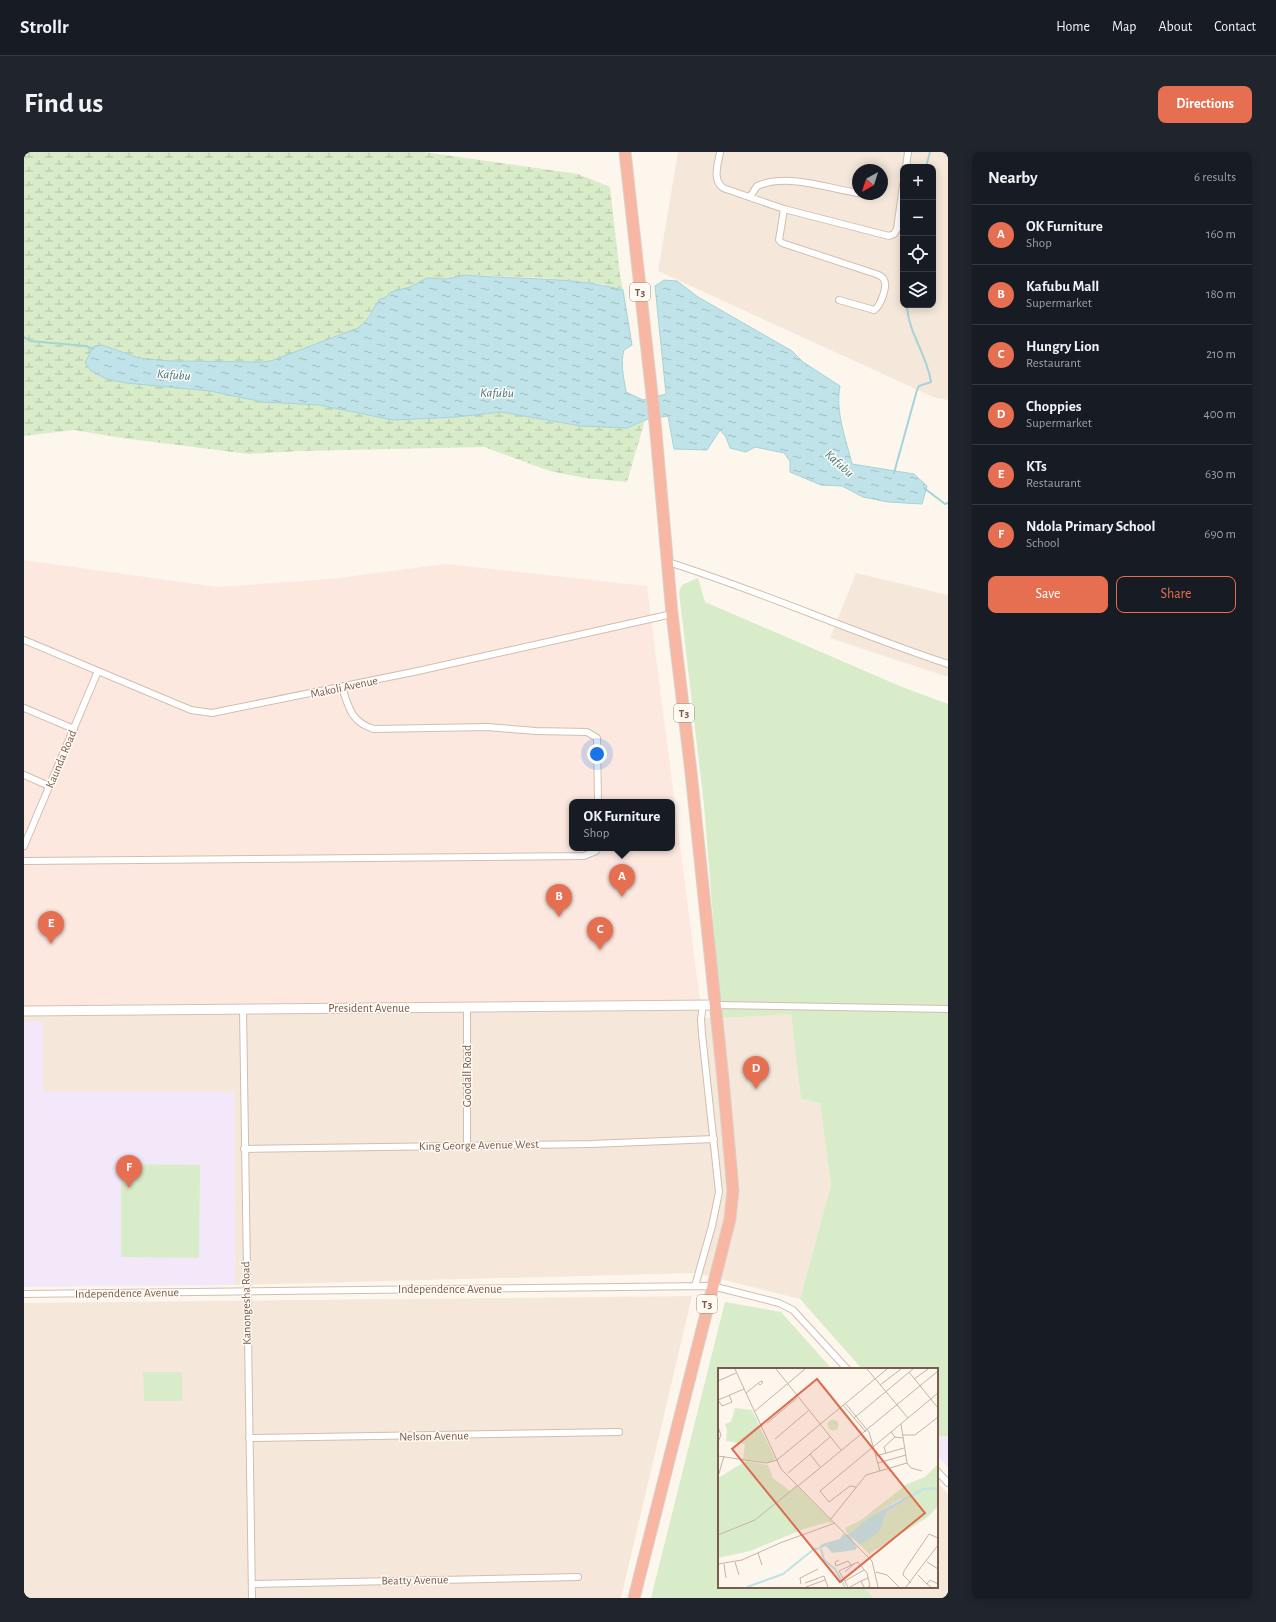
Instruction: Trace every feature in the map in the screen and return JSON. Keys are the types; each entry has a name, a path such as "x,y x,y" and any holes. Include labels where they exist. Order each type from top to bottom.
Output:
{"highway":[{"name":"T3","path":"625,152 655,422 672,614 691,772 733,1190 730,1219 634,1598"}],"main road":[{"name":"President Avenue","path":"24,1011 715,1005"}],"street":[{"path":"720,152 716,178 717,183 723,188 750,196 784,209 889,236 894,234 897,229 901,200"},
{"path":"906,164 908,152"},
{"path":"750,196 757,186 763,183 784,182 807,182 852,192"},
{"path":"784,209 779,235 779,240 782,243 876,274 884,280 886,285 878,308 874,310 839,300"},
{"path":"668,562 738,586 885,643 948,664"},
{"name":"Makoli Avenue","path":"24,640 191,710 205,712 227,710 342,687 672,614"},
{"name":"Kaunda Road","path":"24,846 98,671"},
{"path":"342,687 349,710 354,718 359,723 374,729 487,727 536,731 587,732 593,734 597,738 598,799"},
{"path":"24,708 74,729"},
{"path":"24,775 49,786"},
{"path":"24,861 577,856 591,854 594,851"},
{"path":"694,1286 712,1226 719,1192 702,1034 701,1019 703,1005"},
{"path":"715,1005 948,1009"},
{"name":"Goodall Road","path":"467,1007 467,1145"},
{"name":"Kanongesha Road","path":"243,1009 246,1291 252,1598"},
{"name":"King George Avenue West","path":"244,1149 591,1144 714,1139"},
{"name":"Independence Avenue","path":"24,1294 712,1286 779,1303 793,1310 846,1368"},
{"name":"Nelson Avenue","path":"249,1438 619,1432"},
{"path":"938,1471 948,1483"},
{"name":"Beatty Avenue","path":"252,1584 578,1577"}],"shaded area":[{"path":"678,152 948,152 948,400 933,397 658,271"},
{"path":"24,560 217,587 330,579 445,564 647,586 674,799 569,799 569,851 675,851 675,805 700,1001 24,1007"},
{"path":"856,573 948,595 948,677 830,638"},
{"path":"700,1001 701,1018 791,1013 801,1099 820,1103 831,1185 800,1299 696,1273 235,1285 234,1092 43,1092 43,1022 24,1022 24,1007"},
{"path":"43,1021 43,1092 234,1092 235,1285 24,1287 24,1022"},
{"path":"692,1296 621,1598 24,1598 24,1303"},
{"path":"948,1436 948,1467 938,1456 938,1437"},
{"path":"938,1483 948,1494 948,1598 874,1598 865,1588 938,1588"}],"green space":[{"path":"24,152 424,152 578,174 610,187 623,290 603,284 546,278 465,275 447,279 427,278 410,287 391,292 369,314 365,322 358,328 271,361 169,361 139,358 102,345 91,371 107,379 126,383 210,391 282,402 319,405 393,420 457,417 501,412 581,426 627,428 645,420 627,482 585,478 550,471 484,447 300,451 249,454 122,438 74,430 24,436"},
{"path":"698,578 705,602 902,687 948,704 948,1436 938,1437 938,1368 861,1368 800,1299 831,1185 820,1103 801,1099 791,1014 721,1018 704,805 679,592 682,585"},
{"path":"121,1164 200,1165 199,1258 121,1257"},
{"path":"725,1302 781,1312 831,1368 718,1368 718,1588 865,1588 874,1598 651,1598"},
{"path":"143,1372 182,1372 182,1401 144,1401"}],"water":[{"path":"465,275 565,280 584,282 623,290 632,345 624,350 622,360 626,392 643,400 666,394 655,286 664,280 677,281 698,297 792,351 803,362 840,386 840,416 852,464 914,474 927,486 922,504 888,502 863,497 842,486 821,485 790,472 790,461 784,453 755,447 746,452 730,448 726,437 720,430 707,450 674,449 668,416 645,420 627,428 581,426 501,412 457,417 393,420 319,405 263,402 210,391 126,383 107,379 91,371 85,363 93,347 102,345 139,358 169,361 271,361 358,328 365,322 380,299 385,298 391,292 410,287 427,278 447,279"}],"waterway":[{"path":"927,164 930,152"},
{"path":"894,473 917,390 919,386 931,382 926,362 911,325 907,308"},
{"name":"Kafubu","path":"24,337 30,341 86,346 93,349"},
{"name":"Kafubu","path":"924,488 945,504 948,503"}],"place":[{"name":"OK Furniture","path":"622,897"},
{"name":"Kafubu Mall","path":"559,917"},
{"name":"KTs","path":"51,944"},
{"name":"Hungry Lion","path":"600,950"},
{"name":"Choppies","path":"756,1089"},
{"name":"Ndola Primary School","path":"129,1188"}]}
